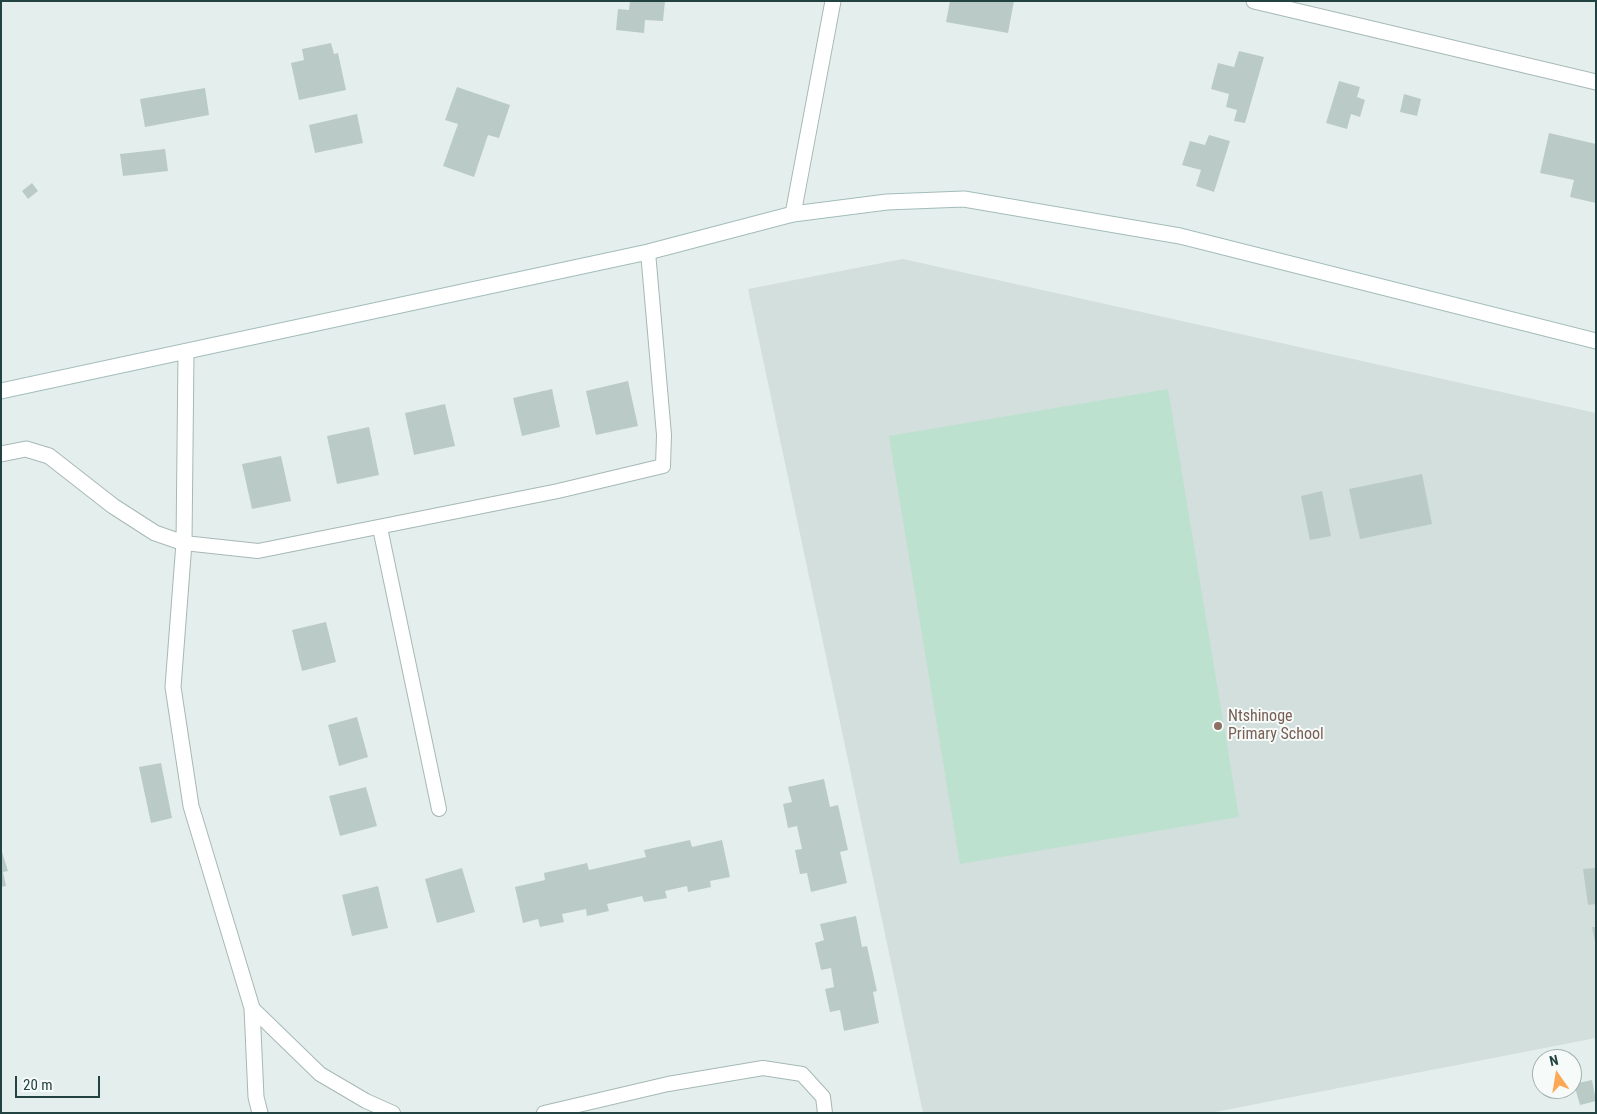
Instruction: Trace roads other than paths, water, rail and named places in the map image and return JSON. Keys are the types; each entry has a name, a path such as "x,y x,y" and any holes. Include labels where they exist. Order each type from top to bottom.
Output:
{"street":[{"path":"793,214 833,1"},
{"path":"1256,2 1596,82"},
{"path":"1,391 648,252 793,214 887,202 964,198 1180,236 1596,341"},
{"path":"186,352 184,543 172,687 191,806 252,1008 256,1097 260,1113"},
{"path":"1,454 26,450 49,456 113,506 155,533 184,543"}],"lane":[{"path":"184,543 258,551 558,491 663,466 664,435 648,252"},
{"path":"380,528 440,809"},
{"path":"252,1008 320,1074 366,1101 393,1113"},
{"path":"544,1113 668,1084 763,1068 802,1074 823,1098 825,1113"}],"place":[{"name":"Ntshinoge Primary School","path":"1218,726"}]}
